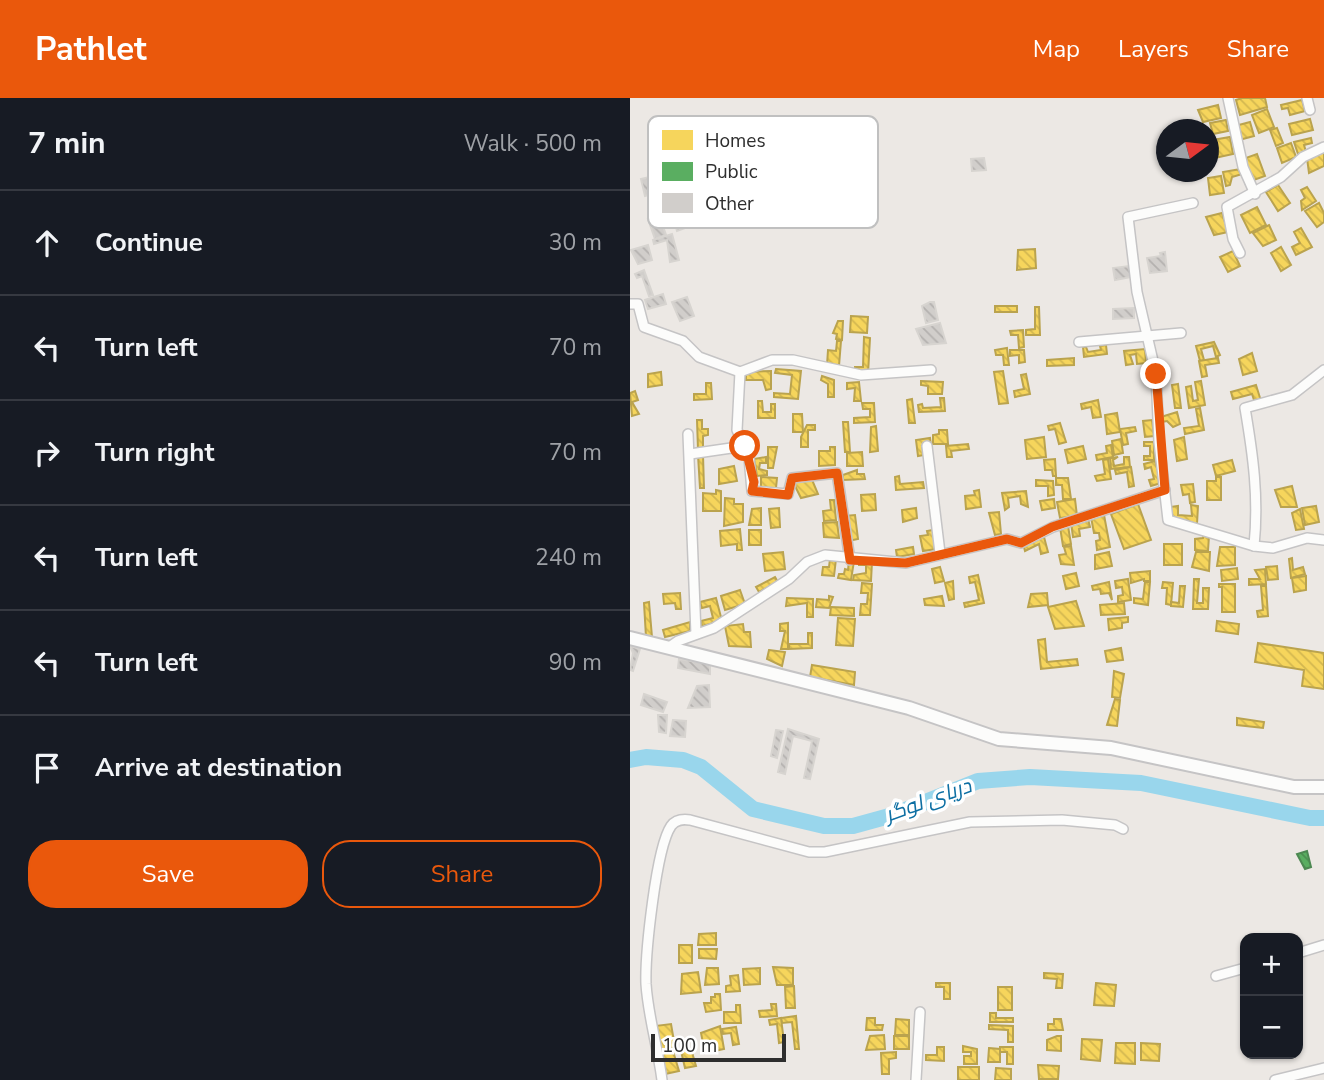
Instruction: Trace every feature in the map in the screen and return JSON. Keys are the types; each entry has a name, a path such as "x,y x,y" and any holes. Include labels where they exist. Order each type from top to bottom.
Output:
{"street":[{"path":"1228,98 1242,167 1255,194"},
{"path":"1307,98 1310,110"},
{"path":"1240,253 1233,239 1227,207 1255,194 1282,177 1303,157 1324,147"},
{"path":"1193,203 1128,217 1145,336 1150,345 1156,374 1168,520 1254,546 1273,548 1307,538 1324,540"},
{"path":"630,304 638,304 644,327 683,341 699,358 740,372 772,360 793,360 861,375 931,370"},
{"path":"1079,342 1181,333"},
{"path":"1254,546 1258,512 1255,464 1245,408 1292,395 1324,370"},
{"path":"740,372 737,430 745,446 754,482 752,491 788,495 792,478 837,473 850,560"},
{"path":"688,434 696,634"},
{"path":"690,454 745,446"},
{"path":"927,446 940,553"},
{"path":"668,648 734,617 807,562 825,555 850,560 906,563 1007,539 1021,543 1052,527 1165,490"},
{"path":"630,638 909,708 999,739 1111,748 1294,787 1324,787"},
{"path":"662,1080 646,985 649,929 662,848 672,824 677,820 690,820 809,852 825,852 970,822 1062,820 1115,825 1123,829"},
{"path":"1303,952 1324,946"},
{"path":"1216,976 1240,969"},
{"path":"916,1080 920,1012"},
{"path":"1275,1080 1294,1078 1324,1068"}],"building: Homes":[{"path":"1265,98 1267,107 1240,115 1236,100"},
{"path":"1302,100 1305,111 1290,115 1288,108 1282,109 1281,105"},
{"path":"1218,105 1221,118 1202,119 1198,110"},
{"path":"1267,109 1274,127 1259,133 1252,115"},
{"path":"1310,119 1313,130 1292,135 1289,124"},
{"path":"1226,120 1228,131 1219,133 1219,121"},
{"path":"1250,122 1254,136 1239,140 1235,126"},
{"path":"1277,128 1283,143 1276,146 1270,130"},
{"path":"1230,137 1233,154 1219,157 1219,139"},
{"path":"1311,138 1312,143 1304,145 1306,152 1298,154 1294,142"},
{"path":"1291,143 1296,157 1282,163 1277,148"},
{"path":"1324,152 1324,166 1309,173 1307,158"},
{"path":"1257,154 1265,176 1251,181 1243,159"},
{"path":"1241,169 1242,174 1232,177 1230,185 1226,186 1223,172"},
{"path":"1219,176 1224,193 1210,195 1208,182 1219,182"},
{"path":"1278,185 1290,203 1278,211 1266,192"},
{"path":"1307,187 1316,201 1302,210 1301,201 1305,198 1301,190"},
{"path":"1319,203 1324,213 1324,222 1317,227 1305,211"},
{"path":"1257,207 1266,225 1250,233 1241,215"},
{"path":"1222,213 1228,232 1214,235 1206,217"},
{"path":"1269,225 1276,240 1263,246 1253,233"},
{"path":"1301,228 1312,247 1296,255 1292,247 1300,243 1294,232"},
{"path":"1281,247 1291,265 1281,271 1271,253"},
{"path":"1035,249 1036,268 1017,270 1018,250"},
{"path":"1233,251 1240,266 1228,272 1220,257"},
{"path":"995,306 1017,306 1017,312 995,312"},
{"path":"1035,307 1039,307 1040,335 1026,335 1026,330 1035,329"},
{"path":"851,316 868,317 867,333 850,332"},
{"path":"838,321 843,321 842,340 836,339 837,334 833,333"},
{"path":"1023,330 1024,347 1019,348 1018,335 1011,335 1010,331"},
{"path":"864,337 870,338 868,374 855,374 855,367 863,367"},
{"path":"837,341 841,341 839,366 827,365 828,350 836,351"},
{"path":"1214,342 1220,355 1216,357 1213,346 1201,349 1204,360 1200,361 1196,346"},
{"path":"1106,345 1107,354 1084,357 1083,347 1086,347 1088,352 1101,350 1100,346"},
{"path":"1007,348 1009,365 1004,365 1003,355 996,355 995,350"},
{"path":"1145,349 1146,363 1137,364 1136,354 1130,355 1133,364 1126,365 1124,351"},
{"path":"1010,350 1024,350 1025,362 1019,363 1019,355 1010,356"},
{"path":"1252,353 1257,371 1243,375 1239,359"},
{"path":"1074,358 1074,365 1047,366 1047,360"},
{"path":"1218,358 1219,363 1205,365 1207,376 1202,377 1199,361"},
{"path":"776,369 801,371 798,399 774,397 774,393 790,394 792,375 775,373"},
{"path":"771,371 771,389 766,390 763,380 746,380 746,372"},
{"path":"1003,371 1008,403 999,404 994,372"},
{"path":"661,372 662,385 648,387 648,374"},
{"path":"1026,374 1030,394 1015,397 1014,391 1024,389 1021,375"},
{"path":"822,376 834,380 834,397 828,397 828,384 821,380"},
{"path":"921,381 943,382 942,394 928,394 928,386 921,385"},
{"path":"1201,381 1205,405 1189,408 1186,387 1191,386 1193,401 1198,400 1195,382"},
{"path":"859,382 861,401 854,401 855,388 847,389 847,383"},
{"path":"706,383 711,383 712,399 694,400 694,394 706,394"},
{"path":"1178,384 1181,408 1175,408 1172,385"},
{"path":"1256,385 1261,401 1255,403 1252,394 1233,399 1231,392"},
{"path":"635,391 638,400 632,402 639,414 632,416 630,393"},
{"path":"940,398 944,398 945,411 919,412 918,405 922,404 923,408 941,407"},
{"path":"912,399 915,423 909,423 907,400"},
{"path":"1098,400 1101,417 1093,418 1091,407 1082,409 1081,404"},
{"path":"758,401 762,401 763,412 771,412 771,404 775,404 775,418 758,418"},
{"path":"862,403 874,403 875,422 854,423 854,418 870,417 870,409 863,409"},
{"path":"1200,408 1204,430 1185,434 1184,428 1199,426 1196,409"},
{"path":"1177,412 1180,424 1173,427 1167,421 1162,422 1161,417"},
{"path":"1117,413 1120,432 1107,434 1105,415"},
{"path":"793,414 802,414 803,432 793,432"},
{"path":"697,420 702,420 702,429 708,429 708,435 703,436 703,450 698,450"},
{"path":"1152,420 1154,436 1145,437 1143,421"},
{"path":"843,422 848,422 850,452 845,452"},
{"path":"1060,423 1066,442 1059,444 1055,429 1049,430 1048,426"},
{"path":"807,425 815,425 815,430 808,430 808,447 801,447 801,437"},
{"path":"876,426 878,451 870,452 871,427"},
{"path":"1135,427 1136,431 1126,433 1128,444 1123,445 1120,429"},
{"path":"939,430 947,430 948,444 933,444 933,435 939,434"},
{"path":"1044,437 1046,457 1027,459 1025,440"},
{"path":"1184,437 1187,459 1177,461 1174,440"},
{"path":"930,438 931,445 922,446 924,455 918,456 916,440"},
{"path":"1121,439 1123,453 1114,455 1112,441"},
{"path":"1144,442 1154,442 1154,460 1144,460 1144,456 1150,456 1150,446 1144,446"},
{"path":"968,444 969,449 951,451 952,457 947,457 946,446"},
{"path":"1111,445 1113,457 1097,460 1096,455 1107,453 1106,446"},
{"path":"1083,446 1086,459 1068,463 1065,450"},
{"path":"768,447 777,447 773,468 768,468"},
{"path":"830,447 835,447 835,465 819,466 819,451 830,451"},
{"path":"862,452 863,466 847,466 847,453"},
{"path":"698,455 703,455 704,488 700,488"},
{"path":"766,457 766,463 760,463 759,469 767,471 767,475 757,476 754,459"},
{"path":"1118,457 1113,460 1114,466 1124,464 1124,457 1129,457 1130,467 1111,469 1110,458"},
{"path":"1055,459 1056,476 1053,476 1052,470 1045,470 1044,460"},
{"path":"1108,459 1111,479 1097,481 1095,476 1105,474 1103,460"},
{"path":"1232,460 1235,471 1216,476 1213,465"},
{"path":"1155,461 1161,483 1151,486 1149,480 1154,479 1151,467 1145,469 1144,464"},
{"path":"734,466 737,481 719,484 719,469"},
{"path":"1131,467 1134,486 1129,487 1127,472 1116,474 1115,470"},
{"path":"857,470 857,474 864,474 865,479 843,480 843,475"},
{"path":"810,475 818,494 801,498 793,482"},
{"path":"899,476 900,484 923,482 924,488 896,490 895,477"},
{"path":"761,477 777,478 776,488 761,488"},
{"path":"1216,477 1221,477 1221,500 1207,500 1207,481 1216,481"},
{"path":"1056,478 1068,478 1071,499 1063,499 1062,485 1056,485"},
{"path":"1036,480 1053,481 1054,495 1048,496 1048,486 1036,486"},
{"path":"1193,484 1195,502 1190,503 1189,494 1183,495 1181,485"},
{"path":"1292,486 1297,507 1281,507 1275,490"},
{"path":"716,490 721,491 721,511 703,511 703,493 716,494"},
{"path":"979,490 981,507 966,509 965,496 975,495 974,491"},
{"path":"1026,491 1028,507 1021,504 1020,496 1008,498 1009,507 1005,510 1002,493"},
{"path":"875,494 876,510 862,511 861,495"},
{"path":"725,498 734,499 734,504 743,504 743,522 724,526"},
{"path":"1054,499 1055,508 1042,510 1040,501"},
{"path":"1075,499 1077,516 1060,518 1057,502"},
{"path":"830,500 834,500 836,520 824,521 823,511 831,510"},
{"path":"1138,504 1151,540 1124,549 1111,514"},
{"path":"1191,505 1198,506 1197,524 1171,517 1170,507 1178,506 1178,515 1192,516"},
{"path":"1316,506 1319,522 1305,525 1302,508"},
{"path":"761,508 761,525 749,525 752,509"},
{"path":"779,508 780,527 771,528 769,509"},
{"path":"916,508 917,518 903,522 902,510"},
{"path":"1300,509 1304,529 1296,530 1292,513"},
{"path":"999,512 1001,534 995,535 989,513"},
{"path":"855,515 858,539 848,541 845,516"},
{"path":"1104,515 1110,547 1097,550 1099,533 1094,533 1091,517"},
{"path":"1088,519 1090,527 1079,529 1080,536 1073,537 1071,522"},
{"path":"837,522 839,538 824,537 823,523"},
{"path":"1068,526 1071,544 1063,546 1060,527"},
{"path":"740,529 742,550 737,550 737,544 721,546 720,531"},
{"path":"749,530 761,530 761,545 749,545"},
{"path":"933,530 936,549 923,551 920,536 928,535 927,531"},
{"path":"1204,534 1209,536 1208,551 1195,550 1195,539 1203,538"},
{"path":"1044,537 1048,552 1041,554 1039,544 1025,551 1023,543"},
{"path":"1164,544 1182,544 1182,565 1164,565"},
{"path":"1071,546 1074,565 1061,564 1059,555 1066,554 1064,547"},
{"path":"913,547 914,554 897,557 896,550"},
{"path":"1220,547 1235,547 1235,565 1217,566"},
{"path":"783,552 785,569 765,571 763,554"},
{"path":"1109,552 1112,566 1095,569 1095,555"},
{"path":"1196,552 1210,552 1209,571 1192,567"},
{"path":"1292,558 1293,570 1303,567 1305,574 1291,578 1289,559"},
{"path":"830,559 836,559 834,576 822,575 823,567 829,567"},
{"path":"849,561 854,561 851,580 838,578 839,574 844,574 845,569 848,570"},
{"path":"859,561 872,562 871,581 853,580 854,575 866,573 866,565 859,565"},
{"path":"1277,566 1278,579 1268,580 1266,567"},
{"path":"940,567 944,581 935,583 932,569"},
{"path":"1237,568 1238,579 1222,581 1221,570"},
{"path":"1265,569 1266,584 1249,585 1249,579 1260,579 1255,570"},
{"path":"1150,571 1150,581 1144,579 1131,583 1130,573"},
{"path":"1076,573 1079,586 1066,589 1063,576"},
{"path":"978,575 984,603 965,607 964,603 979,600 975,582 970,583 969,577"},
{"path":"1306,576 1306,590 1294,592 1292,578"},
{"path":"775,577 778,582 759,592 756,587"},
{"path":"1128,579 1131,600 1118,602 1118,596 1123,595 1122,587 1116,588 1115,581"},
{"path":"1194,579 1199,579 1197,603 1203,603 1203,588 1209,588 1208,609 1193,609"},
{"path":"953,581 954,599 949,600 945,583"},
{"path":"1109,582 1112,600 1109,593 1101,594 1100,589 1093,590 1092,586"},
{"path":"1145,582 1150,582 1148,605 1134,603 1134,598 1143,599"},
{"path":"1163,582 1173,583 1171,605 1166,604 1167,588 1162,588"},
{"path":"862,583 872,584 870,615 860,615 861,604 867,604 868,593 861,593"},
{"path":"1219,584 1235,584 1235,612 1222,612 1222,587 1219,587"},
{"path":"1180,586 1185,586 1183,607 1171,606 1171,602 1179,603"},
{"path":"1261,586 1266,586 1268,616 1258,617 1257,611 1263,610"},
{"path":"740,590 745,604 725,610 721,596"},
{"path":"680,593 681,609 676,609 675,603 664,604 663,594"},
{"path":"1047,593 1048,605 1028,607 1031,594"},
{"path":"829,596 833,597 829,608 816,607 817,599 829,600"},
{"path":"942,596 944,606 925,605 924,599"},
{"path":"716,598 722,621 702,626 701,621 713,618 710,606 702,608 700,602"},
{"path":"787,598 813,599 813,617 807,617 807,603 786,606"},
{"path":"1076,601 1084,626 1055,629 1048,607"},
{"path":"649,602 652,637 646,637 644,603"},
{"path":"1124,603 1125,614 1101,615 1100,605"},
{"path":"831,607 854,608 854,616 830,615"},
{"path":"1128,617 1128,622 1122,623 1122,628 1109,630 1108,619"},
{"path":"838,618 855,619 853,646 836,645"},
{"path":"1217,621 1239,624 1238,634 1216,631"},
{"path":"690,622 690,631 665,637 663,630"},
{"path":"788,623 788,649 781,649 785,631 780,631 780,624"},
{"path":"743,624 744,632 750,632 751,647 729,646 725,626"},
{"path":"808,633 812,633 812,648 789,649 789,644 808,644"},
{"path":"1045,639 1047,662 1077,659 1078,665 1041,669 1038,640"},
{"path":"1258,643 1324,653 1324,689 1302,686 1304,670 1255,662"},
{"path":"1121,648 1123,660 1107,662 1105,651"},
{"path":"769,650 785,652 782,666 767,659"},
{"path":"812,665 855,672 854,685 810,677"},
{"path":"1114,671 1124,674 1120,698 1112,697"},
{"path":"1115,699 1120,700 1117,726 1107,725"},
{"path":"1237,718 1264,722 1263,728 1237,725"},
{"path":"716,933 716,945 698,945 699,934"},
{"path":"679,945 692,945 692,963 679,963"},
{"path":"699,949 717,949 716,959 699,958"},
{"path":"773,967 793,968 793,985 777,985"},
{"path":"707,968 718,968 719,984 705,985"},
{"path":"760,968 760,984 744,985 743,969"},
{"path":"698,972 701,992 681,994 682,974"},
{"path":"1044,973 1063,974 1062,988 1056,988 1057,979 1044,978"},
{"path":"738,975 740,991 726,992 726,986 731,985 730,976"},
{"path":"936,983 950,983 950,999 944,999 944,987 936,987"},
{"path":"1096,983 1116,985 1114,1006 1094,1005"},
{"path":"794,986 795,1008 786,1008 785,987"},
{"path":"998,987 1012,987 1012,1010 998,1010"},
{"path":"715,994 720,994 721,1010 706,1012 704,1003 711,1003 711,997 715,997"},
{"path":"771,1004 776,1004 777,1016 760,1017 759,1011 772,1010"},
{"path":"736,1005 740,1005 741,1023 724,1023 724,1012 736,1012"},
{"path":"990,1013 996,1013 996,1018 1013,1018 1013,1022 990,1022"},
{"path":"796,1016 799,1049 795,1049 792,1022 782,1023 781,1018"},
{"path":"781,1018 784,1042 779,1043 777,1024 770,1025 769,1020"},
{"path":"867,1018 875,1018 875,1025 883,1025 882,1030 866,1030"},
{"path":"896,1019 909,1020 909,1035 895,1035"},
{"path":"1054,1019 1061,1019 1063,1030 1048,1030 1048,1024 1054,1024"},
{"path":"671,1024 675,1047 658,1050 655,1026"},
{"path":"989,1025 1013,1026 1013,1042 1008,1042 1008,1030 989,1029"},
{"path":"720,1026 724,1049 705,1053 701,1033"},
{"path":"736,1027 739,1044 733,1045 731,1033 723,1034 722,1029"},
{"path":"884,1035 885,1049 866,1050 870,1036"},
{"path":"894,1036 909,1036 909,1049 894,1049"},
{"path":"1061,1036 1061,1051 1047,1050 1047,1040"},
{"path":"1082,1039 1102,1040 1100,1061 1081,1059"},
{"path":"1116,1043 1135,1043 1135,1064 1115,1063"},
{"path":"1141,1043 1160,1044 1159,1061 1141,1060"},
{"path":"963,1046 977,1049 977,1064 964,1064 964,1056 971,1056 971,1052 963,1052"},
{"path":"937,1047 944,1047 944,1061 926,1060 926,1055 937,1055"},
{"path":"1000,1047 1013,1047 1013,1064 1007,1064 1007,1052 1000,1052"},
{"path":"989,1048 1000,1049 1000,1062 988,1062"},
{"path":"691,1049 696,1066 685,1068 681,1051"},
{"path":"673,1051 679,1071 665,1074 660,1055"},
{"path":"896,1052 896,1058 889,1059 889,1074 882,1074 881,1053"},
{"path":"1038,1065 1059,1066 1058,1079 1039,1079"},
{"path":"958,1067 979,1067 979,1080 958,1080"},
{"path":"996,1068 1011,1069 1011,1080 995,1080"}],"building: Public":[{"path":"1307,851 1311,867 1305,869 1297,854"}],"building: Other":[{"path":"984,158 986,170 972,171 971,159"},
{"path":"648,177 648,195 645,196 641,179"},
{"path":"651,228 664,228 666,235 655,239"},
{"path":"672,234 679,260 670,262 667,240 654,244 653,240"},
{"path":"648,245 652,260 638,264 631,250"},
{"path":"1165,252 1167,271 1150,273 1147,258 1161,256 1160,253"},
{"path":"1129,266 1131,277 1115,280 1113,268"},
{"path":"644,270 653,295 649,296 642,276 637,278 635,274"},
{"path":"663,294 666,304 648,309 645,300"},
{"path":"687,297 694,316 680,321 672,302"},
{"path":"934,302 938,320 926,323 922,306"},
{"path":"1134,308 1134,318 1113,319 1113,309"},
{"path":"940,323 946,343 923,345 916,329"},
{"path":"630,646 640,649 633,671 630,670 633,653"},
{"path":"679,659 710,664 710,674 678,668"},
{"path":"709,685 710,707 688,708 697,686"},
{"path":"644,694 667,702 663,712 641,705"},
{"path":"658,715 667,715 666,733 659,732"},
{"path":"673,720 686,721 685,737 670,736"},
{"path":"788,729 819,739 810,779 804,778 812,741 793,736 785,774 778,772"},
{"path":"776,730 783,731 777,758 771,756"}],"waterway":[{"name":"دریای لوگر","path":"630,760 646,757 683,760 701,767 753,809 824,826 853,826 893,815 978,781 1030,777 1141,783 1310,818 1324,818"}],"route":[{"path":"745,446 754,482 752,491 788,495 792,478 821,472 837,473 844,535 850,560 906,563 1007,539 1021,543 1052,527 1165,490 1159,442 1156,374"}]}
